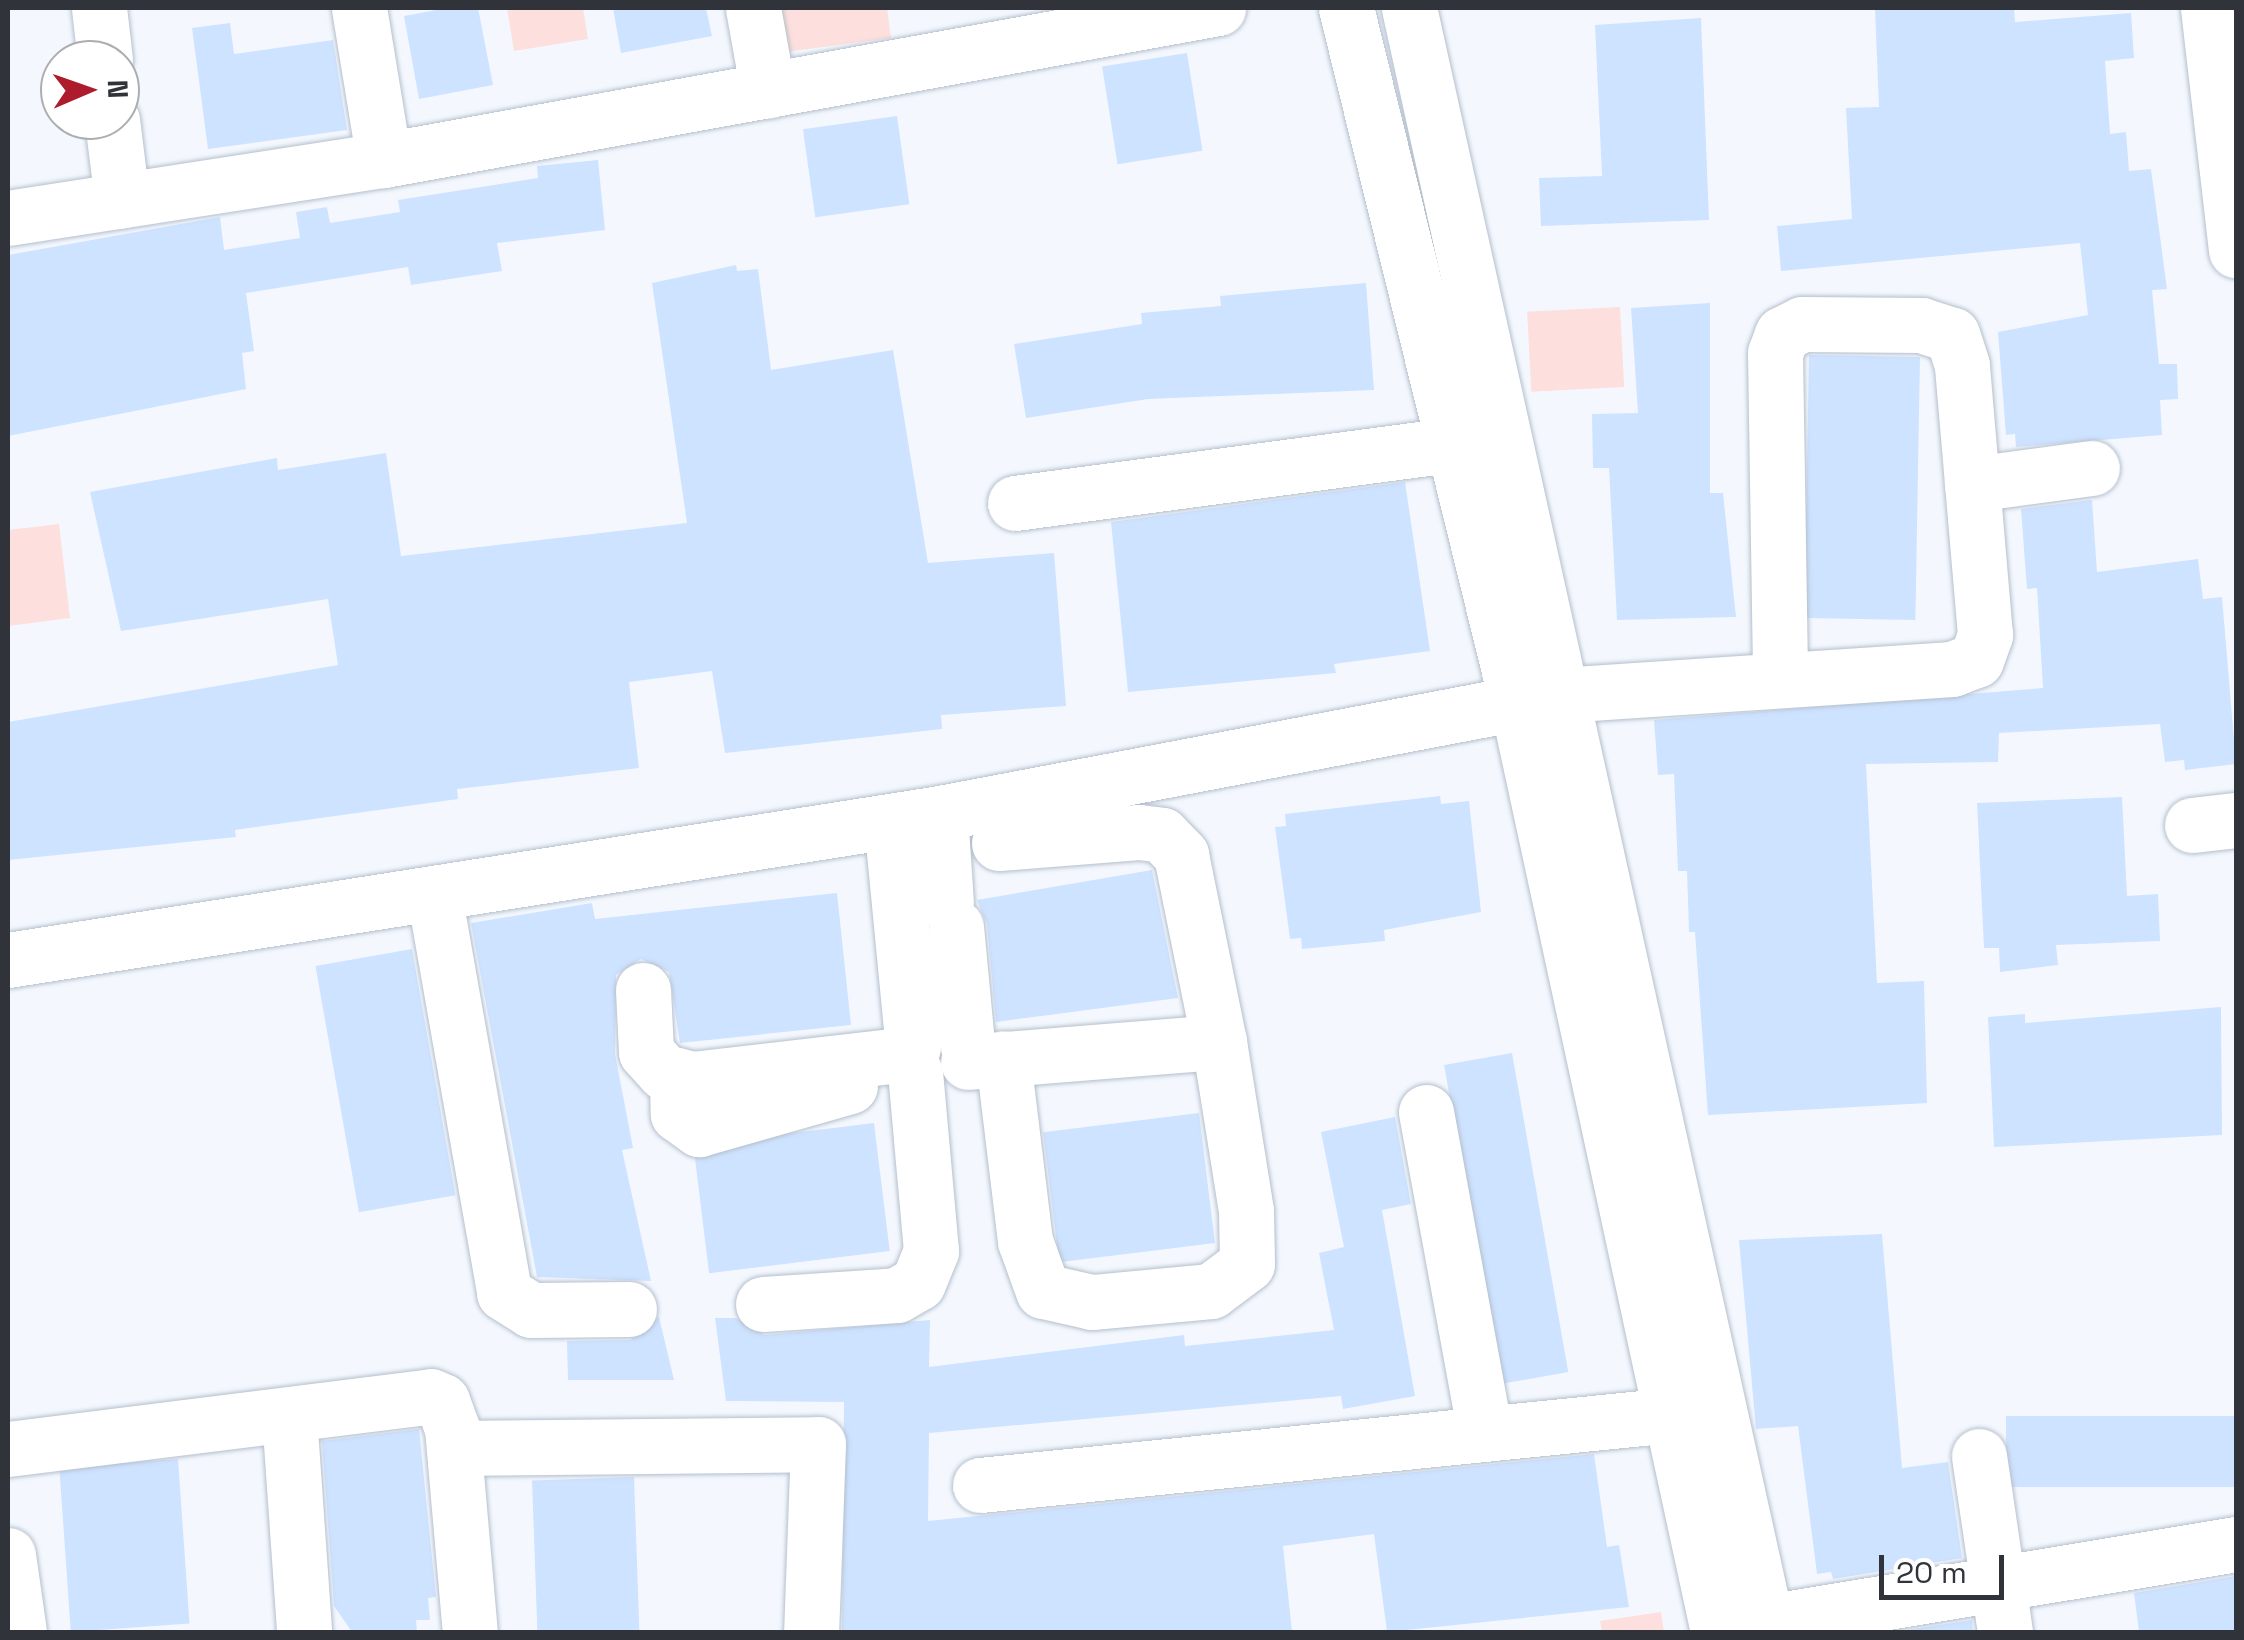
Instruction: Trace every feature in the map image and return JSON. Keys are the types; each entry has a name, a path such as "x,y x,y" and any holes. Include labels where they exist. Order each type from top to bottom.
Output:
{"street":[{"path":"99,8 103,40"},
{"path":"359,8 384,160"},
{"path":"754,8 768,91"},
{"path":"8,218 384,160 768,91 1075,21 1218,8"},
{"path":"1346,8 1479,441"},
{"path":"1409,8 1479,441 1742,1629"},
{"path":"2208,8 2236,250"},
{"path":"114,140 122,200"},
{"path":"8,960 916,817 1539,699 1780,676 1952,670 1976,660 1985,635 1972,484 1952,336 1882,325 1802,324 1782,334 1775,353 1780,676"},
{"path":"1015,502 1479,441"},
{"path":"1972,484 2092,468"},
{"path":"1539,699 1672,1415 1742,1629"},
{"path":"764,1304 896,1295 918,1283 930,1251 946,1063 951,915 916,817"},
{"path":"916,817 946,1063 1043,1291 1092,1302 1210,1290 1246,1264 1246,1211 1192,884 1162,835 1000,843"},
{"path":"434,894 504,1293 530,1310 629,1309"},
{"path":"643,990 646,1052 676,1075 946,1063 1222,1061"},
{"path":"1426,1112 1485,1434"},
{"path":"8,1449 431,1396 449,1414 470,1632"},
{"path":"289,1415 304,1632"},
{"path":"980,1485 1672,1415"},
{"path":"454,1448 818,1444 810,1632"},
{"path":"1980,1456 2001,1608"},
{"path":"1742,1629 2001,1608 2236,1544"},
{"path":"8,1554 20,1632"}],"shaded area":[{"path":"507,8 583,8 588,39 514,51"},
{"path":"779,8 887,8 891,38 785,52"},
{"path":"1620,307 1624,387 1531,392 1527,312"},
{"path":"59,524 70,618 8,626 8,530"},
{"path":"1661,1612 1664,1632 1602,1632 1600,1621"}],"building":[{"path":"447,8 478,8 493,85 419,99 404,16"},
{"path":"613,8 706,8 712,36 621,53"},
{"path":"1875,8 2014,8 2015,22 2131,13 2134,58 2105,61 2110,134 2126,132 2129,171 2151,169 2167,289 2152,290 2159,364 2177,364 2178,399 2160,400 2162,435 2016,447 2015,434 2006,435 1998,332 2088,315 2080,243 1781,271 1777,226 1852,219 1846,108 1879,107"},
{"path":"1701,18 1709,220 1541,226 1539,178 1602,176 1595,25"},
{"path":"230,23 234,54 333,40 347,130 208,149 192,28"},
{"path":"1187,53 1202,151 1118,164 1102,66"},
{"path":"897,116 909,204 815,217 803,129"},
{"path":"598,160 605,230 497,243 502,271 411,285 408,267 246,293 254,351 242,353 246,389 8,436 8,255 220,217 224,250 300,238 296,212 327,207 330,223 400,212 398,200 538,178 537,166"},
{"path":"736,265 737,271 758,269 771,370 893,350 928,563 1054,553 1066,706 941,715 942,729 725,753 712,671 629,682 639,768 457,789 458,799 235,830 236,837 8,860 8,722 338,665 328,599 121,631 90,492 277,458 278,470 386,453 401,556 687,523 652,283"},
{"path":"1366,283 1374,390 1148,399 1026,418 1014,344 1142,324 1141,313 1221,306 1220,296"},
{"path":"1710,303 1710,493 1723,493 1736,617 1617,620 1609,468 1593,468 1592,414 1638,413 1631,308"},
{"path":"1809,355 1920,357 1915,620 1804,618"},
{"path":"1405,482 1430,651 1334,664 1336,673 1128,692 1111,522"},
{"path":"2092,500 2097,572 2198,559 2203,599 2222,597 2236,764 2185,770 2184,760 2165,762 2160,724 1999,733 1998,762 1866,764 1877,983 1924,981 1927,1103 1708,1115 1695,932 1689,932 1687,871 1678,871 1674,774 1658,775 1654,720 2043,688 2037,588 2027,589 2021,509"},
{"path":"1440,796 1441,804 1469,801 1481,912 1384,930 1385,941 1302,949 1301,938 1290,939 1275,827 1286,826 1285,814"},
{"path":"2122,797 2127,896 2158,894 2160,941 2056,945 2058,965 2000,972 1999,948 1984,948 1977,803"},
{"path":"1152,870 1178,998 996,1022 987,924 977,900"},
{"path":"837,893 851,1025 680,1043 669,972 641,959 616,975 615,1054 633,1148 622,1150 651,1281 537,1277 471,923 592,903 595,919"},
{"path":"412,949 455,1195 359,1212 315,966"},
{"path":"2221,1007 2222,1135 1994,1147 1988,1017 2025,1014 2025,1023"},
{"path":"1512,1053 1568,1372 1500,1384 1444,1065"},
{"path":"1199,1113 1215,1243 1059,1262 1043,1132"},
{"path":"1395,1117 1411,1204 1382,1210 1415,1396 1343,1409 1341,1396 929,1433 928,1521 1594,1454 1607,1547 1619,1545 1629,1607 1387,1632 1374,1534 1283,1546 1292,1632 842,1632 844,1402 726,1401 715,1318 736,1318 765,1335 930,1320 929,1367 1184,1335 1185,1346 1334,1330 1319,1253 1344,1247 1321,1132"},
{"path":"874,1123 890,1251 709,1273 693,1145"},
{"path":"1882,1234 1902,1468 1948,1462 1962,1558 1833,1579 1831,1572 1817,1574 1798,1426 1756,1429 1739,1240"},
{"path":"659,1317 674,1380 568,1380 567,1341 630,1340"},
{"path":"2006,1416 2236,1416 2236,1487 2006,1487"},
{"path":"419,1429 436,1597 428,1598 430,1620 416,1620 417,1632 352,1632 334,1606 322,1441"},
{"path":"178,1459 190,1624 71,1632 59,1467"},
{"path":"634,1477 639,1632 537,1632 532,1481"},
{"path":"2236,1576 2236,1632 2139,1632 2134,1593"},
{"path":"1972,1620 1973,1632 1894,1632"}]}
